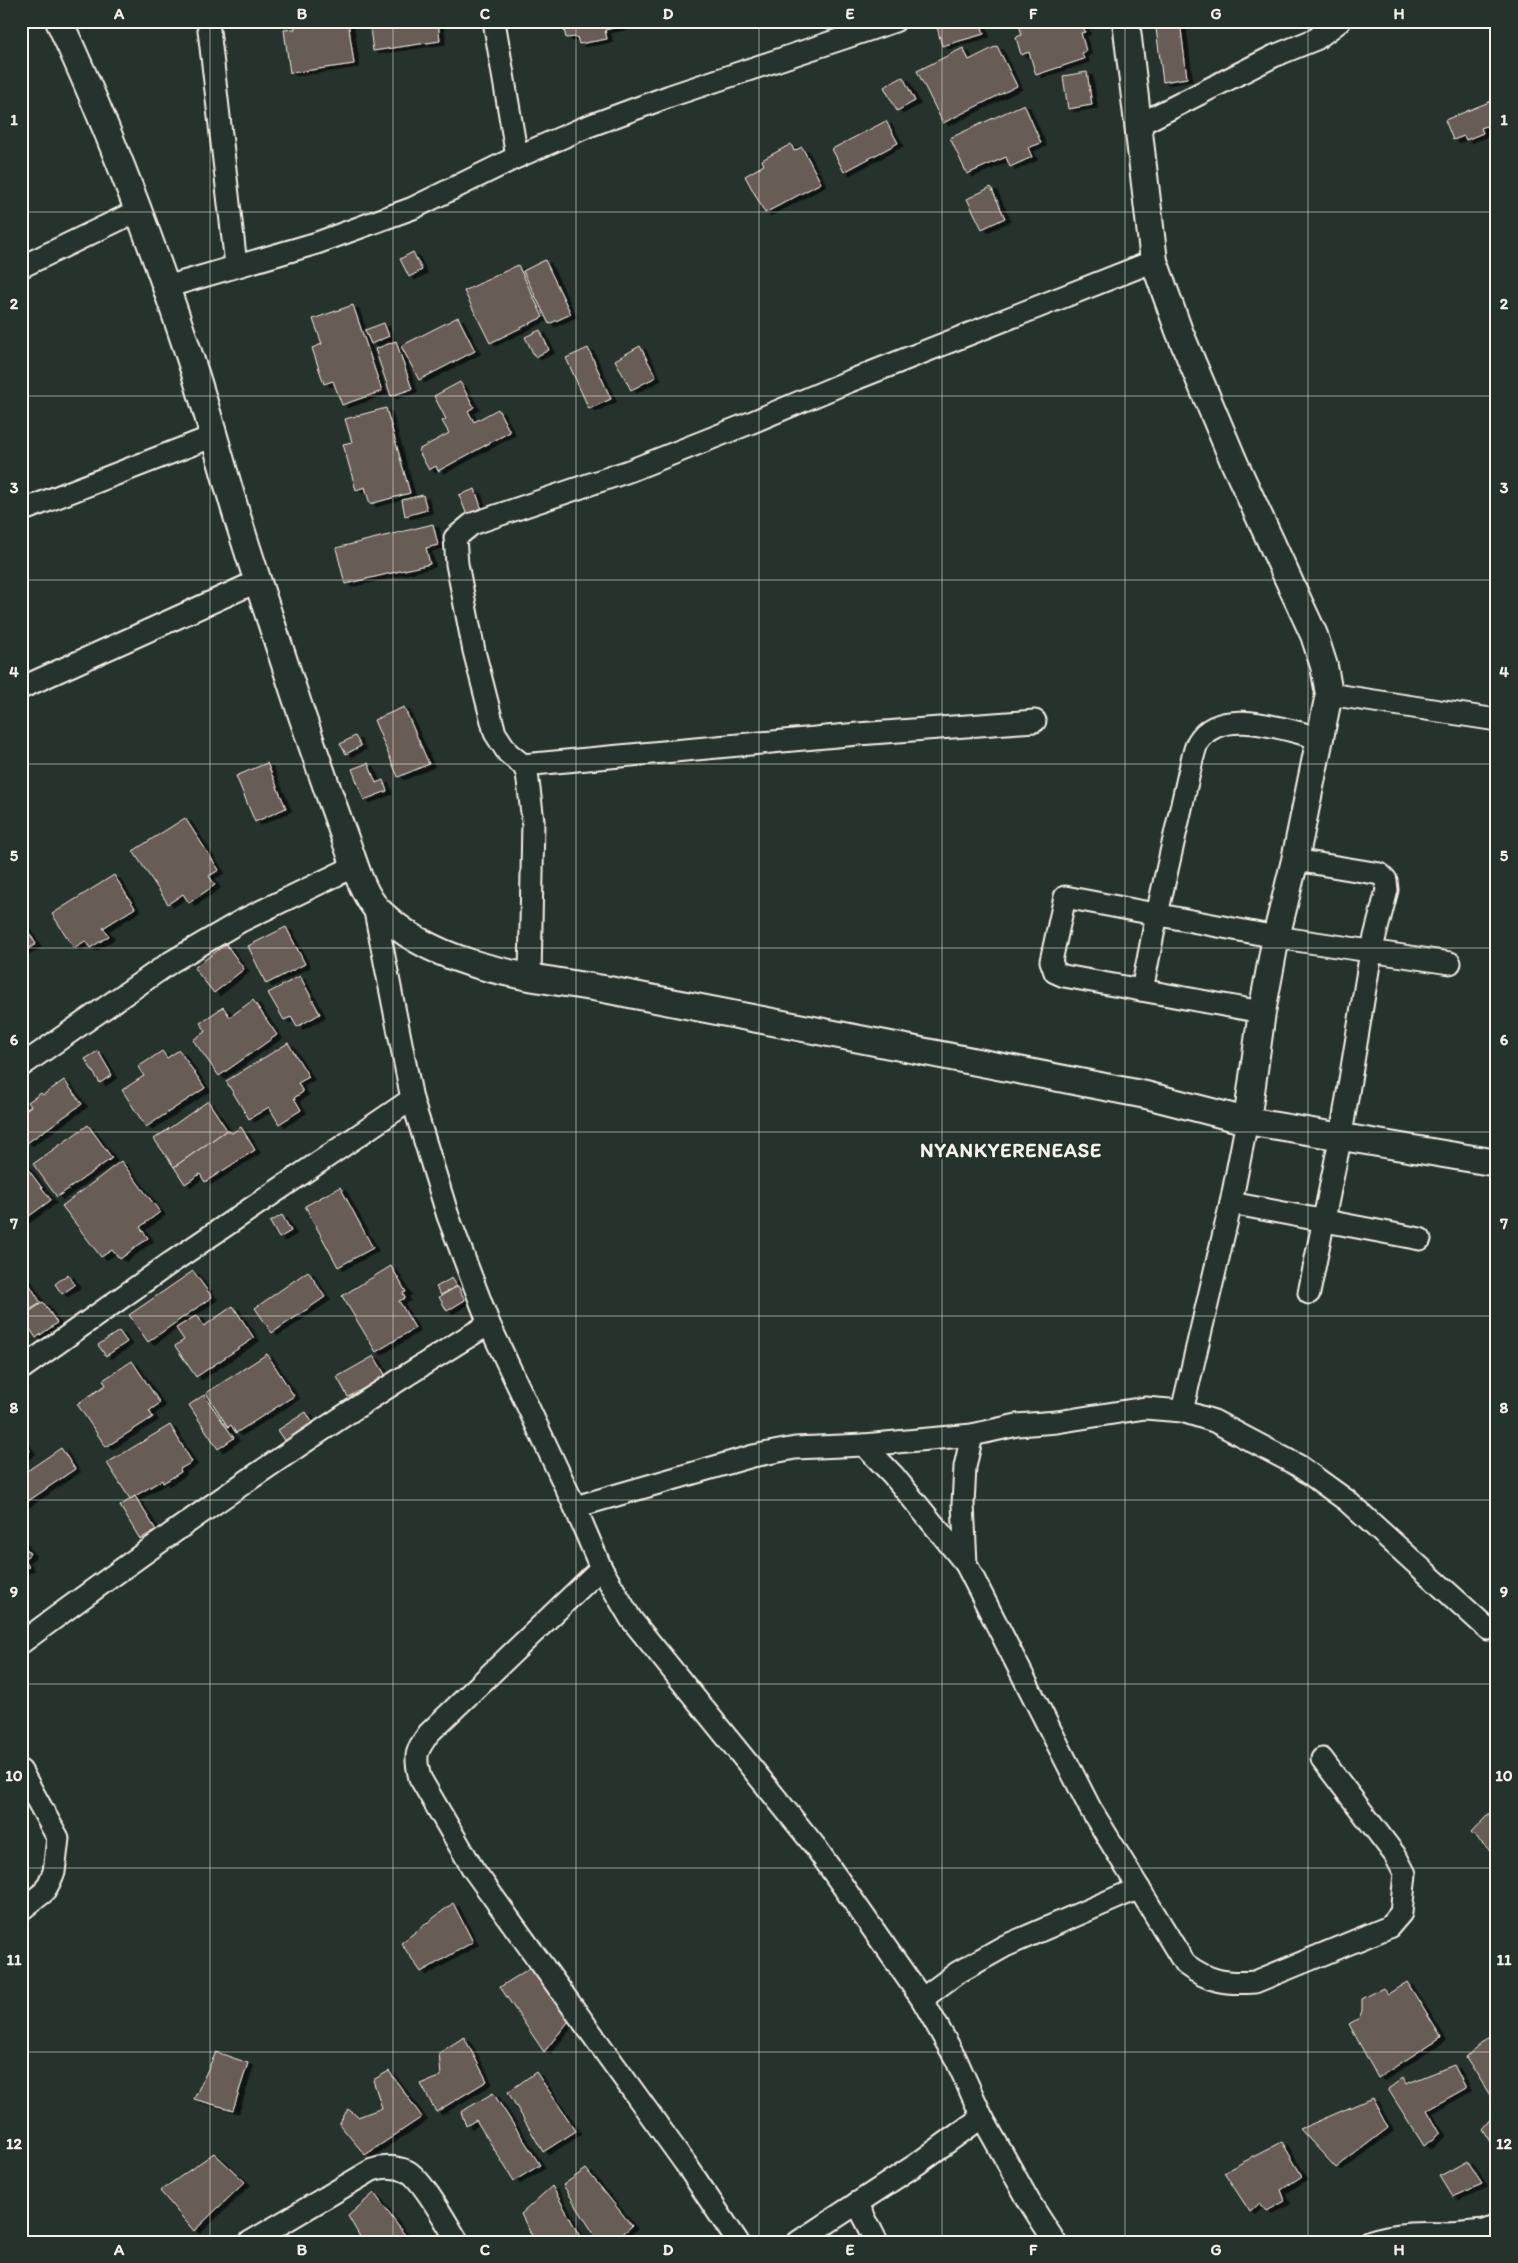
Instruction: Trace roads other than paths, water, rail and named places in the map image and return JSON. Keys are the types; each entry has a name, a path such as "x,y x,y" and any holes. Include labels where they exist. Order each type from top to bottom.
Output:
{"street":[{"path":"59,21 99,111 166,287 258,581 320,768 355,866 374,906 412,1099 448,1216 489,1324 575,1507 601,1568 631,1619 814,1845 922,1999 956,2059 982,2117 1030,2203 1055,2242"},
{"path":"208,21 236,265"},
{"path":"494,21 517,157"},
{"path":"166,287 236,265 317,243 413,208 517,157 586,127 670,96 895,21"},
{"path":"1126,21 1154,261 1179,331 1234,462 1314,635 1324,666 1329,694 1295,860 1276,937 1262,1012 1247,1121 1231,1203 1182,1410"},
{"path":"1138,125 1274,56 1316,39 1340,21"},
{"path":"22,265 137,211"},
{"path":"530,977 533,821 527,773 523,765 508,753 495,733 474,651 456,564 455,538 472,524 629,471 1154,261"},
{"path":"21,510 214,436"},
{"path":"21,688 258,581"},
{"path":"1329,694 1497,720"},
{"path":"523,765 858,734 1035,721"},
{"path":"1142,990 1157,914 1198,741 1211,729 1224,722 1242,721 1320,738"},
{"path":"1295,860 1380,874 1386,880 1387,890 1372,952 1340,1135 1309,1293"},
{"path":"21,1066 171,962 241,921 355,866"},
{"path":"1262,1012 1064,976 1055,972 1051,961 1065,897 1276,937 1450,962"},
{"path":"374,906 392,922 427,946 481,966 1146,1095 1247,1121 1340,1135 1497,1163"},
{"path":"21,1369 169,1264 412,1099"},
{"path":"1231,1203 1420,1240"},
{"path":"21,1643 155,1545 328,1424 402,1376 489,1324"},
{"path":"575,1507 753,1456 794,1448 864,1445 972,1435 1017,1425 1057,1422 1145,1408 1182,1410 1214,1421 1307,1471 1346,1500 1488,1629"},
{"path":"966,1564 964,1476 972,1435"},
{"path":"864,1445 893,1475 966,1564 1090,1808 1185,1964 1199,1975 1232,1984 1255,1982 1389,1927 1401,1913 1405,1874 1395,1855 1322,1759"},
{"path":"601,1568 429,1733 416,1755 416,1763 420,1778 473,1869 680,2156 738,2242"},
{"path":"21,1771 58,1838 54,1872 49,1883 44,1892 21,1910"},
{"path":"922,1999 957,1973 1005,1946 1139,1888"},
{"path":"798,2242 917,2164 982,2117"},
{"path":"250,2242 372,2170 383,2167 409,2172 421,2185 458,2242"},
{"path":"857,2203 877,2242"},
{"path":"1368,2242 1400,2234 1455,2238 1497,2226"}],"district":[{"name":"NYANKYERENEASE","path":"1011,1150"}]}
